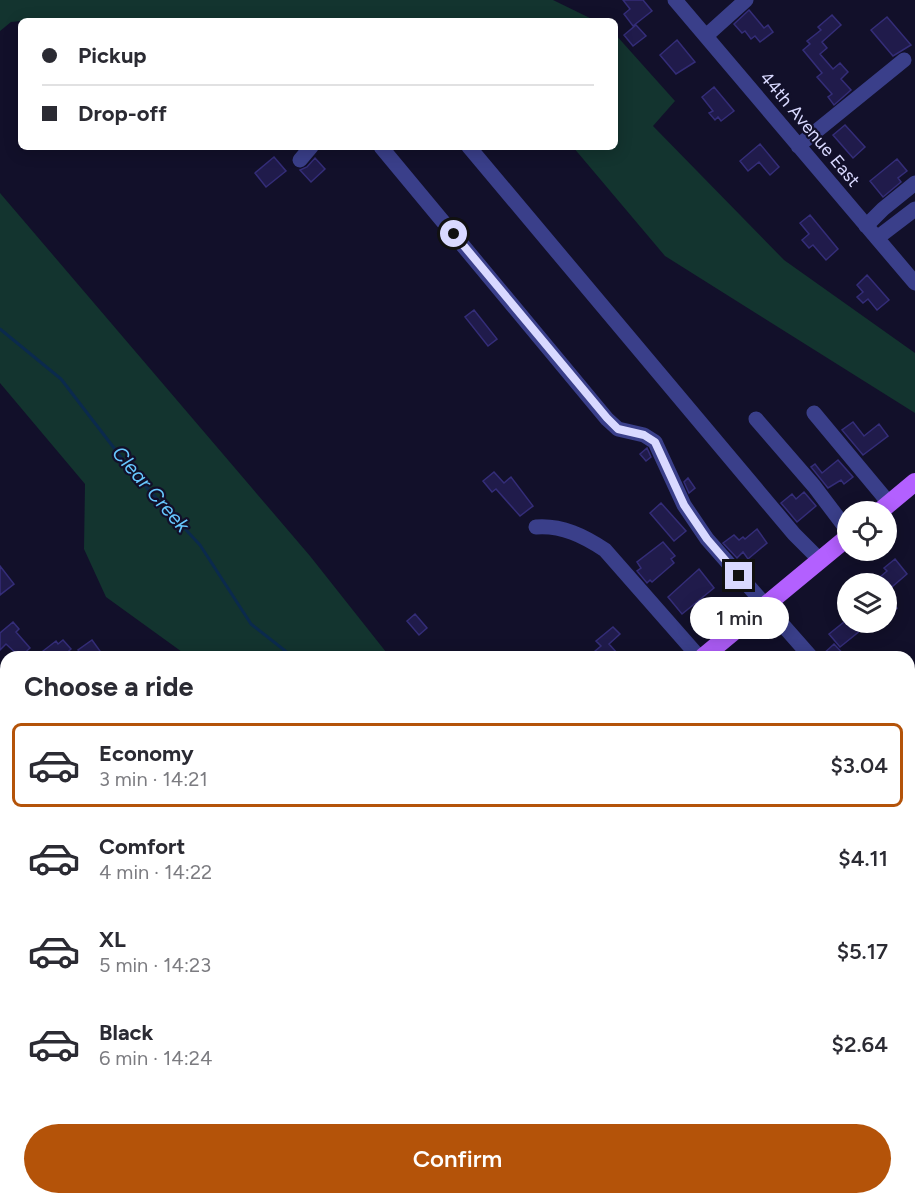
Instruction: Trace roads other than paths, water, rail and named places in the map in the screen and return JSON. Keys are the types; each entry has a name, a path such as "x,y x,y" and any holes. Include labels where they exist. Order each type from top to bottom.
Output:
{"main road":[{"path":"891,501 915,482"},
{"path":"708,651 837,546"}],"street":[{"name":"44th Avenue East","path":"675,0 915,283"},
{"path":"706,36 746,0"},
{"path":"798,146 904,60"},
{"path":"300,160 308,150"},
{"path":"384,150 607,418 618,429 644,435 655,442 684,505 707,539 767,604 806,651"},
{"path":"472,150 794,534 820,560"},
{"path":"866,226 915,183"},
{"path":"877,238 915,209"},
{"path":"814,413 880,501"},
{"path":"756,419 837,516"},
{"path":"536,527 553,526 588,539 605,550 696,651"}],"waterway":[{"name":"Clear Creek","path":"0,329 61,379 134,474 200,545 251,624 285,651"}]}
